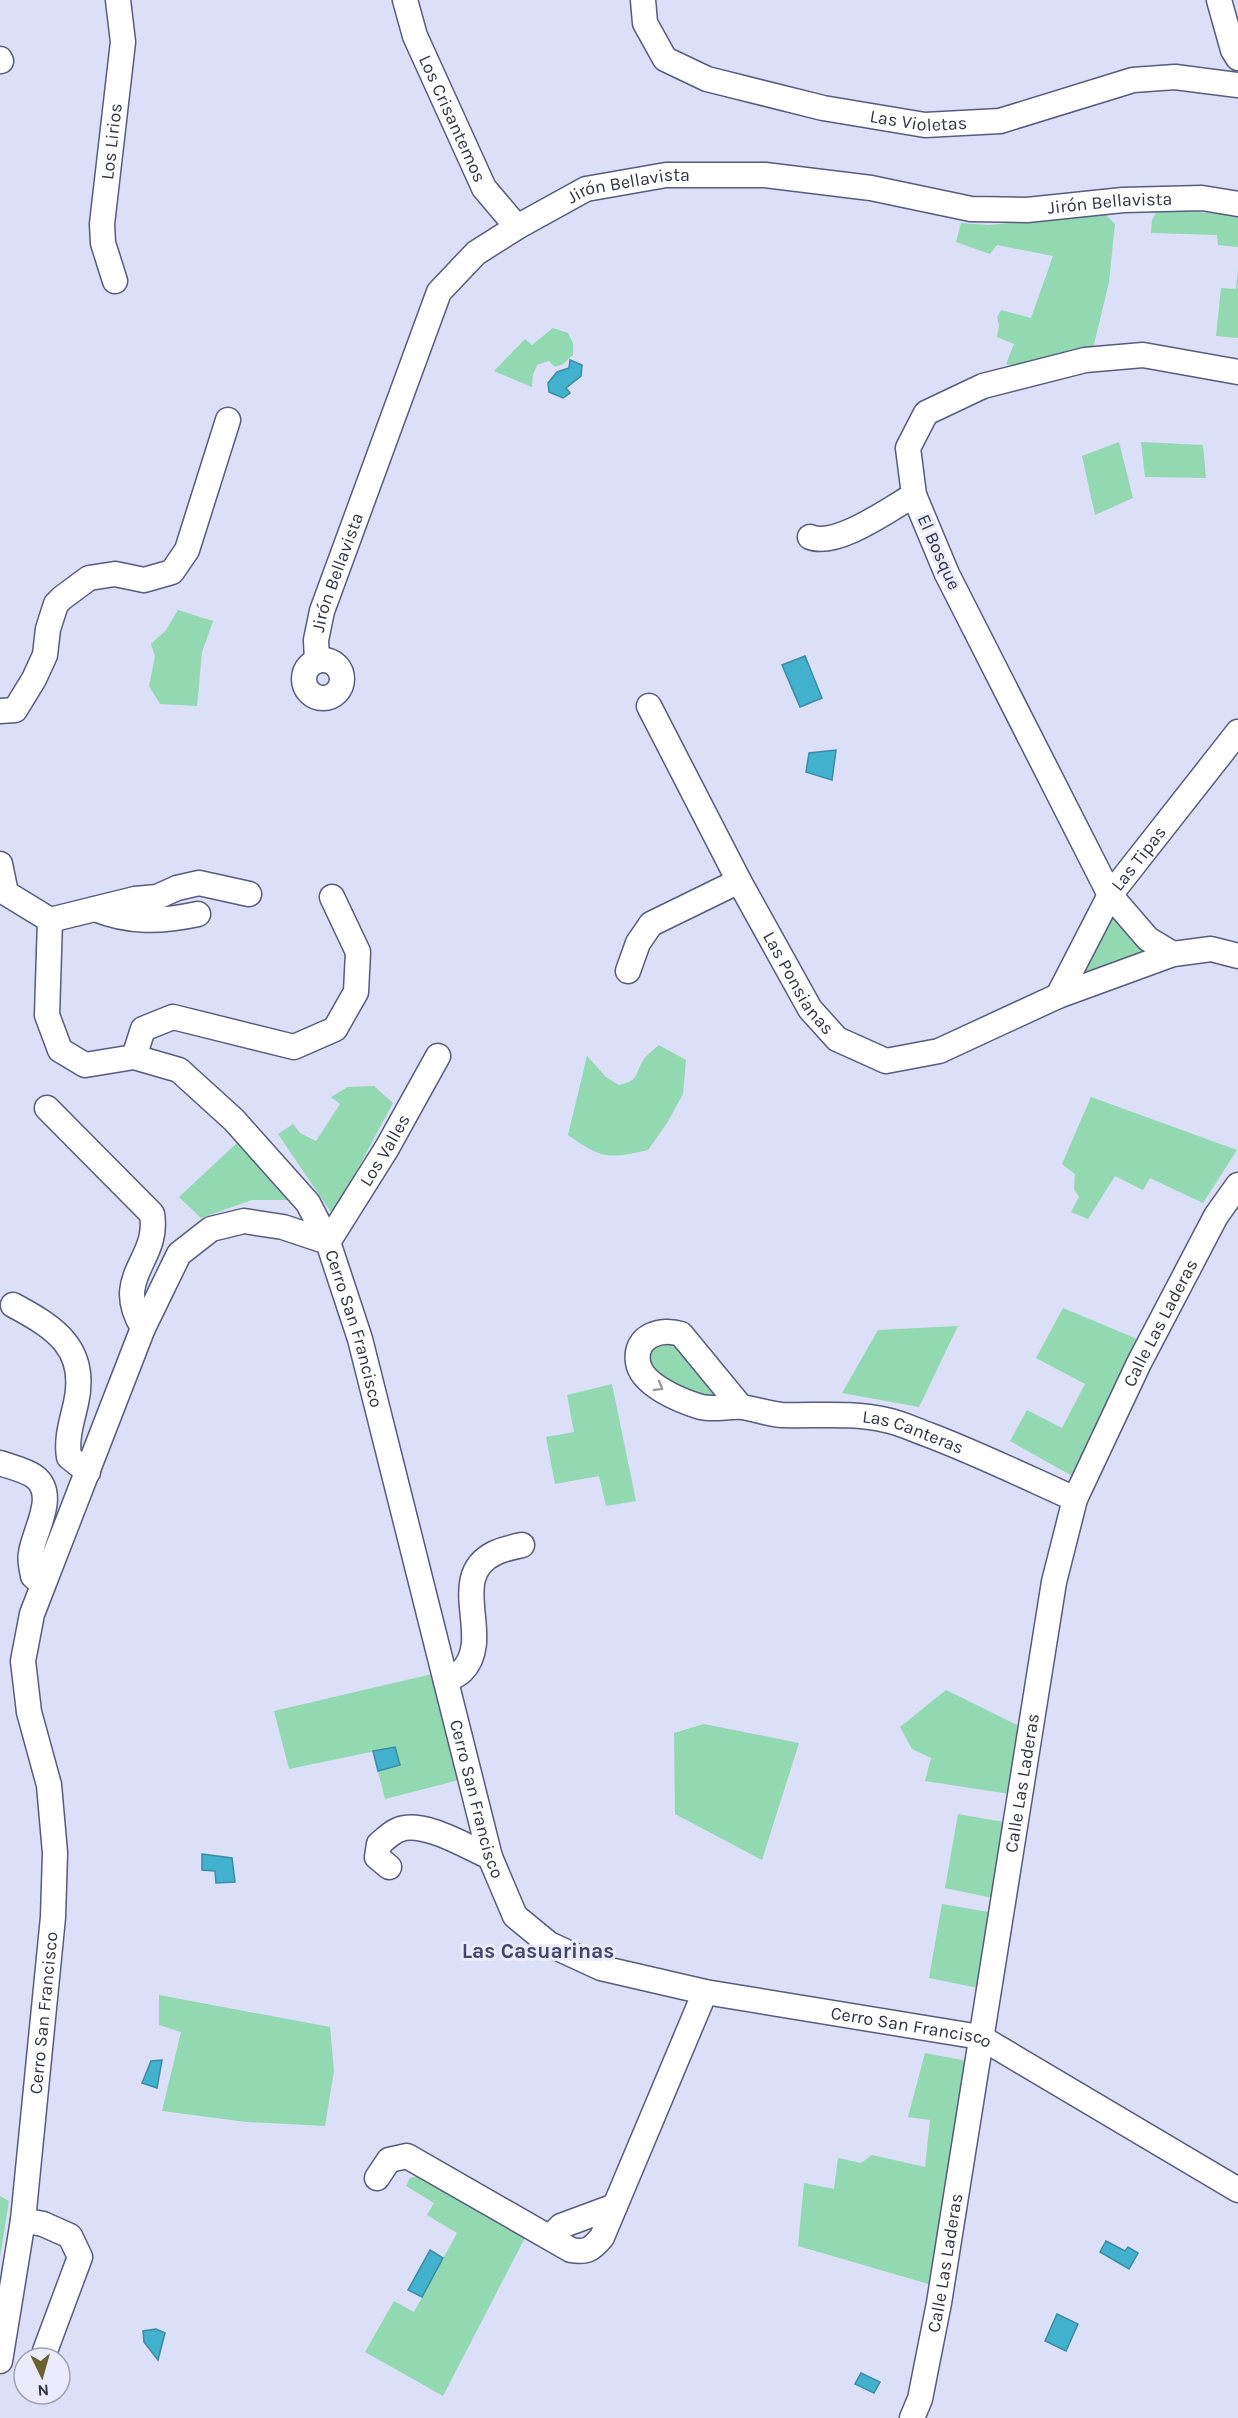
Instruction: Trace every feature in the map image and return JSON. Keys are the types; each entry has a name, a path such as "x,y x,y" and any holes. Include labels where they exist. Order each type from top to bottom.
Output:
{"street":[{"name":"Los Lirios","path":"115,281 103,243 102,224 123,42 118,0"},
{"name":"Los Crisantemos","path":"405,0 415,36 484,188 517,226"},
{"name":"Las Violetas","path":"644,0 645,23 665,58 707,79 823,108 925,125 1000,121 1133,80 1175,77 1238,85"},
{"path":"1220,0 1233,50 1238,58"},
{"name":"Jirón Bellavista","path":"316,662 316,640 321,611 439,292 476,253 517,226 586,189 666,175 765,175 871,188 971,209 1027,210 1123,200 1202,198 1238,204"},
{"name":"El Bosque","path":"1173,954 1148,939 1110,895 947,574 914,495 908,448 926,413 983,386 1085,360 1143,355 1238,372"},
{"path":"8,710 34,679 45,655 48,630 56,604 62,598 89,578 115,574 144,580 172,572 187,550 228,420"},
{"path":"810,537 819,540 835,538 914,495"},
{"name":"Las Ponsianas","path":"648,706 739,881 810,1008 837,1039 886,1061 939,1051 1058,996 1173,954 1211,949 1238,956"},
{"name":"Las Tipas","path":"1058,996 1110,895 1238,732"},
{"path":"0,864 6,893 50,920 135,899 157,897 177,888 199,883 249,894"},
{"path":"628,971 638,943 651,924 739,881"},
{"path":"134,1057 143,1029 173,1017 294,1047 335,1029 356,992 358,952 332,897"},
{"path":"95,909 117,918 135,920 169,921 198,914"},
{"path":"50,920 47,1015 60,1050 85,1065 134,1057 179,1070 234,1120 308,1203 328,1242"},
{"name":"Los Valles","path":"328,1242 387,1148 438,1056"},
{"path":"47,1108 152,1214 154,1229 130,1293 133,1312 143,1328"},
{"name":"Calle Las Laderas","path":"912,2418 920,2398 939,2302 1054,1582 1075,1498 1167,1310 1216,1216 1238,1185"},
{"name":"Cerro San Francisco","path":"0,2361 23,2220 53,1896 54,1853 49,1785 29,1712 23,1661 32,1614 143,1328 179,1254 211,1229 244,1221 283,1227 328,1242 360,1339 490,1857 515,1916 549,1944 602,1968 705,1992 980,2037 1238,2190"},
{"path":"13,1305 45,1322 65,1341 77,1361 79,1388 67,1443 69,1457 88,1472"},
{"name":"Las Canteras","path":"741,1407 780,1415 838,1414 887,1420 949,1443 1075,1498"},
{"path":"0,1463 34,1476 42,1484 44,1502 42,1518 30,1554 33,1576 42,1584"},
{"path":"446,1681 462,1671 473,1649 470,1591 476,1568 494,1553 522,1545"},
{"path":"389,1867 377,1857 379,1844 399,1829 422,1828 441,1833 455,1842 490,1857"},
{"path":"377,2178 389,2160 407,2156 571,2250 582,2252 592,2249 602,2237 705,1992"},
{"path":"556,2240 556,2231 561,2226 615,2205"},
{"path":"23,2220 43,2224 70,2236 80,2257 47,2346"}],"green space":[{"path":"1178,210 1238,216 1238,247 1218,245 1217,235 1151,233 1152,220 1156,213"},
{"path":"1105,214 1115,224 1109,282 1092,353 1025,367 1006,364 1014,344 997,337 999,325 997,317 1001,310 1031,318 1053,256 997,245 990,254 956,242 961,223 988,225"},
{"path":"1238,270 1238,338 1216,336 1221,288 1236,289"},
{"path":"553,328 568,333 573,343 573,355 563,364 555,367 549,361 537,365 533,374 532,387 494,371 525,339 532,345"},
{"path":"1119,442 1133,498 1095,515 1082,456"},
{"path":"1141,442 1203,445 1206,478 1145,477"},
{"path":"178,610 213,621 202,652 197,706 160,704 149,686 155,656 151,644 166,630"},
{"path":"1110,895 1173,954 1058,996"},
{"path":"659,1045 686,1060 683,1094 667,1123 648,1150 623,1155 606,1155 589,1149 568,1135 587,1056 606,1077 619,1085 634,1079 644,1059"},
{"path":"374,1086 393,1103 333,1215 278,1134 293,1124 300,1133 316,1141 340,1104 331,1097 348,1087"},
{"path":"1091,1097 1237,1150 1203,1203 1150,1178 1143,1190 1115,1176 1088,1219 1071,1212 1079,1197 1074,1189 1075,1174 1062,1164"},
{"path":"238,1142 293,1200 252,1200 201,1218 179,1197"},
{"path":"1063,1308 1142,1341 1074,1477 1010,1441 1027,1410 1062,1428 1085,1384 1036,1358"},
{"path":"958,1326 919,1407 842,1393 878,1330"},
{"path":"668,1330 741,1407 651,1383 639,1349"},
{"path":"612,1384 636,1501 606,1506 599,1476 555,1484 546,1437 574,1432 567,1395"},
{"path":"432,1674 459,1780 385,1799 378,1771 400,1764 395,1747 289,1769 274,1711"},
{"path":"946,1690 1021,1727 1010,1794 925,1781 931,1758 912,1749 900,1727"},
{"path":"704,1724 799,1743 762,1860 675,1814 674,1733"},
{"path":"958,1814 1015,1824 1002,1900 945,1888"},
{"path":"942,1904 1000,1914 988,1990 929,1978"},
{"path":"159,1995 330,2027 334,2071 325,2126 247,2122 162,2111 181,2032 159,2025"},
{"path":"925,2053 967,2061 932,2285 798,2246 804,2183 834,2189 838,2158 861,2163 872,2155 925,2167 930,2120 908,2117"},
{"path":"423,2174 528,2232 443,2396 365,2352 394,2301 414,2312 457,2233 427,2215 434,2203 406,2186 410,2178"},
{"path":"0,2196 9,2201 0,2257"}],"water":[{"path":"570,360 582,365 581,376 566,388 570,393 563,398 549,392 548,383 557,372 569,368"},
{"path":"805,656 822,698 800,707 782,665"},
{"path":"836,750 832,780 806,772 809,753"},
{"path":"395,1747 400,1765 378,1771 373,1751"},
{"path":"202,1854 232,1858 235,1882 216,1883 215,1871 202,1870"},
{"path":"162,2060 157,2088 142,2083 151,2061"},
{"path":"1106,2241 1125,2251 1128,2247 1138,2253 1129,2269 1100,2252"},
{"path":"430,2250 443,2258 422,2297 408,2290"},
{"path":"1057,2314 1078,2324 1066,2351 1045,2341"},
{"path":"156,2329 165,2333 158,2360 144,2342 143,2331"},
{"path":"861,2373 880,2382 874,2393 855,2384"}],"district":[{"name":"Las Casuarinas","path":"538,1951"}]}
